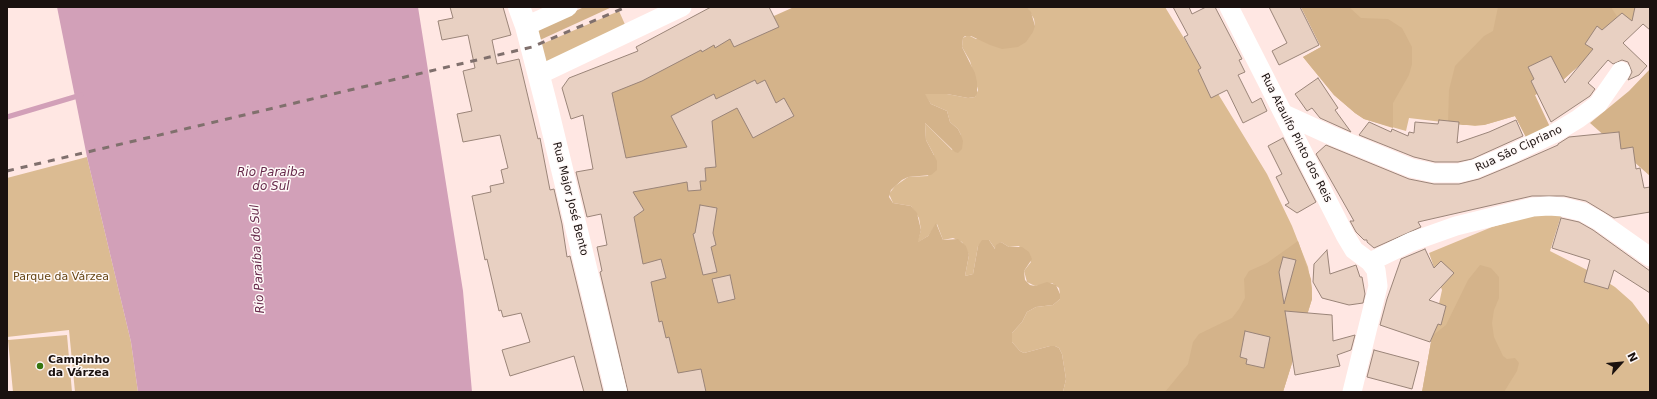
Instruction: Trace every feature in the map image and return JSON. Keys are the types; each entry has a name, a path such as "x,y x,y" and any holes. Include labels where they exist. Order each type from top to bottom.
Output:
{"street":[{"path":"522,16 568,7"},
{"path":"539,75 682,7"},
{"name":"Rua Ataulfo Pinto dos Reis","path":"1229,7 1345,235 1358,254 1370,262"},
{"name":"Rua Major José Bento","path":"522,16 539,75 616,392"},
{"name":"Rua São Cipriano","path":"1284,114 1330,136 1411,168 1434,173 1458,173 1475,169 1511,154 1578,120 1598,104 1621,71"},
{"path":"1352,392 1378,286 1378,275 1370,262 1411,242 1456,226 1527,209 1549,206 1563,207 1583,212 1599,221 1650,256"}],"green space":[{"path":"1027,7 1165,7 1267,174 1292,226 1308,267 1312,288 1312,299 1283,392 1063,392 1066,379 1062,354 1059,348 1050,346 1024,353 1020,351 1012,342 1012,333 1022,322 1027,312 1036,307 1053,305 1060,299 1059,288 1052,283 1035,286 1027,282 1024,271 1031,262 1019,246 1009,247 1001,242 996,250 989,240 978,246 973,274 965,276 969,255 962,242 953,238 943,240 937,224 928,236 917,243 921,230 919,218 911,206 893,203 889,194 895,186 908,177 928,176 934,155 926,140 925,123 952,150 961,135 958,129 950,122 947,111 931,104 924,94 947,94 968,98 975,97 978,90 970,61 962,47 963,38 968,35 976,39 1035,26 1034,19"},
{"path":"1301,7 1650,7 1644,22 1623,26 1564,79 1535,95 1527,139 1515,116 1484,125 1475,126 1409,118 1406,131 1364,119 1334,95 1303,57 1321,47"},
{"path":"619,11 627,29 541,65 535,47"},
{"name":"Parque da Várzea","path":"87,157 131,342 138,392 75,392 69,330 7,337 7,178"},
{"path":"1541,213 1561,216 1550,251 1593,273 1615,287 1632,302 1650,326 1650,392 1422,392 1442,290 1429,253 1492,227"},
{"name":"Campinho da Várzea","path":"67,335 72,392 13,392 8,340"}],"shaded area":[{"path":"584,7 612,7 540,40 536,30"},
{"path":"794,7 1027,7 1031,12 1035,26 1033,32 1026,42 1018,47 1002,49 971,36 965,36 963,38 962,47 975,73 977,82 977,94 975,97 968,98 947,94 925,94 931,104 947,111 950,122 958,129 961,135 963,141 962,149 958,153 955,152 925,123 926,140 937,161 937,170 931,175 908,177 902,180 891,190 889,197 893,203 911,206 917,213 921,230 918,242 928,236 936,223 943,240 958,239 966,246 969,255 965,276 973,274 978,246 982,240 989,240 995,249 996,245 1001,242 1009,247 1022,247 1029,252 1032,259 1024,271 1025,280 1030,285 1035,286 1047,282 1056,285 1060,294 1060,299 1053,305 1036,307 1027,312 1022,322 1012,333 1012,342 1020,351 1024,353 1050,346 1059,348 1062,354 1066,379 1063,392 675,392 597,95"},
{"path":"1301,7 1349,7 1361,18 1388,19 1402,28 1412,47 1412,64 1409,75 1393,103 1393,128 1364,119 1355,113 1334,95 1303,57 1321,47"},
{"path":"1498,7 1611,7 1623,26 1564,79 1535,95 1550,127 1527,139 1515,116 1484,125 1448,123 1449,90 1455,66 1484,36 1493,31"},
{"path":"1650,69 1650,176 1590,123 1629,91"},
{"path":"1298,241 1311,279 1312,299 1283,392 1165,392 1188,364 1193,342 1199,334 1232,318 1239,309 1245,298 1244,279 1249,271 1267,263"},
{"path":"1480,265 1491,268 1499,277 1499,298 1494,310 1492,323 1494,337 1503,356 1507,359 1515,358 1519,363 1517,371 1504,392 1422,392 1432,336 1446,325 1468,280"}],"water":[{"name":"Rio Paraiba do Sul","path":"57,7 418,7 463,291 472,392 138,392 131,342 87,157"}],"building":[{"path":"450,7 503,7 511,35 492,40 497,64 519,59 538,139 540,138 550,190 554,189 562,224 567,257 570,256 603,392 584,392 574,356 510,376 502,350 530,342 521,313 503,317 501,310 499,311 487,259 485,260 472,196 491,192 490,186 504,183 501,170 508,168 500,135 463,142 457,114 472,111 463,71 475,68 468,35 442,40 438,21 453,18"},
{"path":"711,7 769,7 779,27 734,47 730,39 715,48 714,45 702,52 701,50 642,81 612,93 626,158 687,147 671,116 714,94 716,99 755,80 757,84 765,80 776,103 784,98 794,116 753,138 737,108 712,121 716,167 705,168 706,181 700,181 701,190 688,191 687,182 633,192 644,210 634,217 643,264 661,259 666,278 651,282 659,322 662,321 666,338 669,337 678,373 701,369 706,392 628,392 600,272 602,271 597,247 607,245 601,214 587,217 576,172 593,169 583,115 571,119 562,88 569,78 638,51 636,47"},
{"path":"1173,7 1189,7 1192,14 1206,7 1215,7 1242,59 1239,60 1245,72 1238,75 1252,103 1261,98 1267,111 1243,123 1227,90 1211,98 1198,70 1201,68 1184,37 1188,35"},
{"path":"1269,7 1300,7 1319,45 1279,65 1272,51 1287,43"},
{"path":"1635,7 1650,7 1650,30 1643,24 1623,43 1647,66 1639,75 1628,80 1632,72 1628,62 1622,60 1613,64 1608,60 1588,83 1595,89 1590,96 1551,122 1531,81 1534,79 1528,67 1551,56 1565,83 1593,49 1585,44 1597,26 1602,30 1622,13 1632,21"},
{"path":"1318,78 1338,108 1335,110 1351,132 1320,118 1312,108 1307,111 1295,94"},
{"path":"1439,120 1459,122 1457,143 1489,132 1516,120 1523,136 1472,159 1458,162 1435,162 1414,157 1359,135 1369,122 1391,132 1392,129 1408,136 1409,132 1414,133 1415,122 1438,124"},
{"path":"1619,132 1621,149 1633,147 1636,169 1640,168 1644,188 1650,187 1650,212 1614,218 1586,201 1564,196 1532,196 1418,222 1421,227 1374,248 1367,242 1367,240 1364,240 1356,232 1350,221 1354,221 1316,154 1326,145 1409,179 1434,184 1459,184 1479,179 1515,164 1558,145 1569,137"},
{"path":"1283,138 1316,202 1297,213 1285,205 1289,203 1276,177 1282,174 1268,146"},
{"path":"700,205 717,208 713,233 716,245 711,247 717,272 703,275 693,234 695,233"},
{"path":"1561,218 1579,222 1593,230 1650,271 1650,293 1614,270 1608,289 1584,282 1590,260 1552,248"},
{"path":"1425,249 1434,268 1441,261 1454,273 1429,300 1446,306 1441,325 1438,324 1430,342 1380,325 1387,299 1401,259"},
{"path":"1327,250 1330,274 1356,265 1360,277 1362,277 1365,294 1363,303 1349,305 1322,298 1313,282 1314,264"},
{"path":"1283,257 1296,260 1284,304 1279,272"},
{"path":"730,275 735,299 718,303 712,279"},
{"path":"1285,311 1332,315 1333,341 1355,335 1351,350 1337,355 1340,366 1295,375"},
{"path":"1245,331 1270,337 1264,368 1246,364 1247,359 1240,357"},
{"path":"1374,350 1419,362 1412,389 1367,377"}],"waterway":[{"path":"7,117 81,95"}],"railway":[{"path":"7,171 532,47 626,7"}],"place":[{"name":"Campinho da Várzea","path":"40,366"}],"water label":[{"name":"Rio Paraíba do Sul","path":"258,259"}]}
